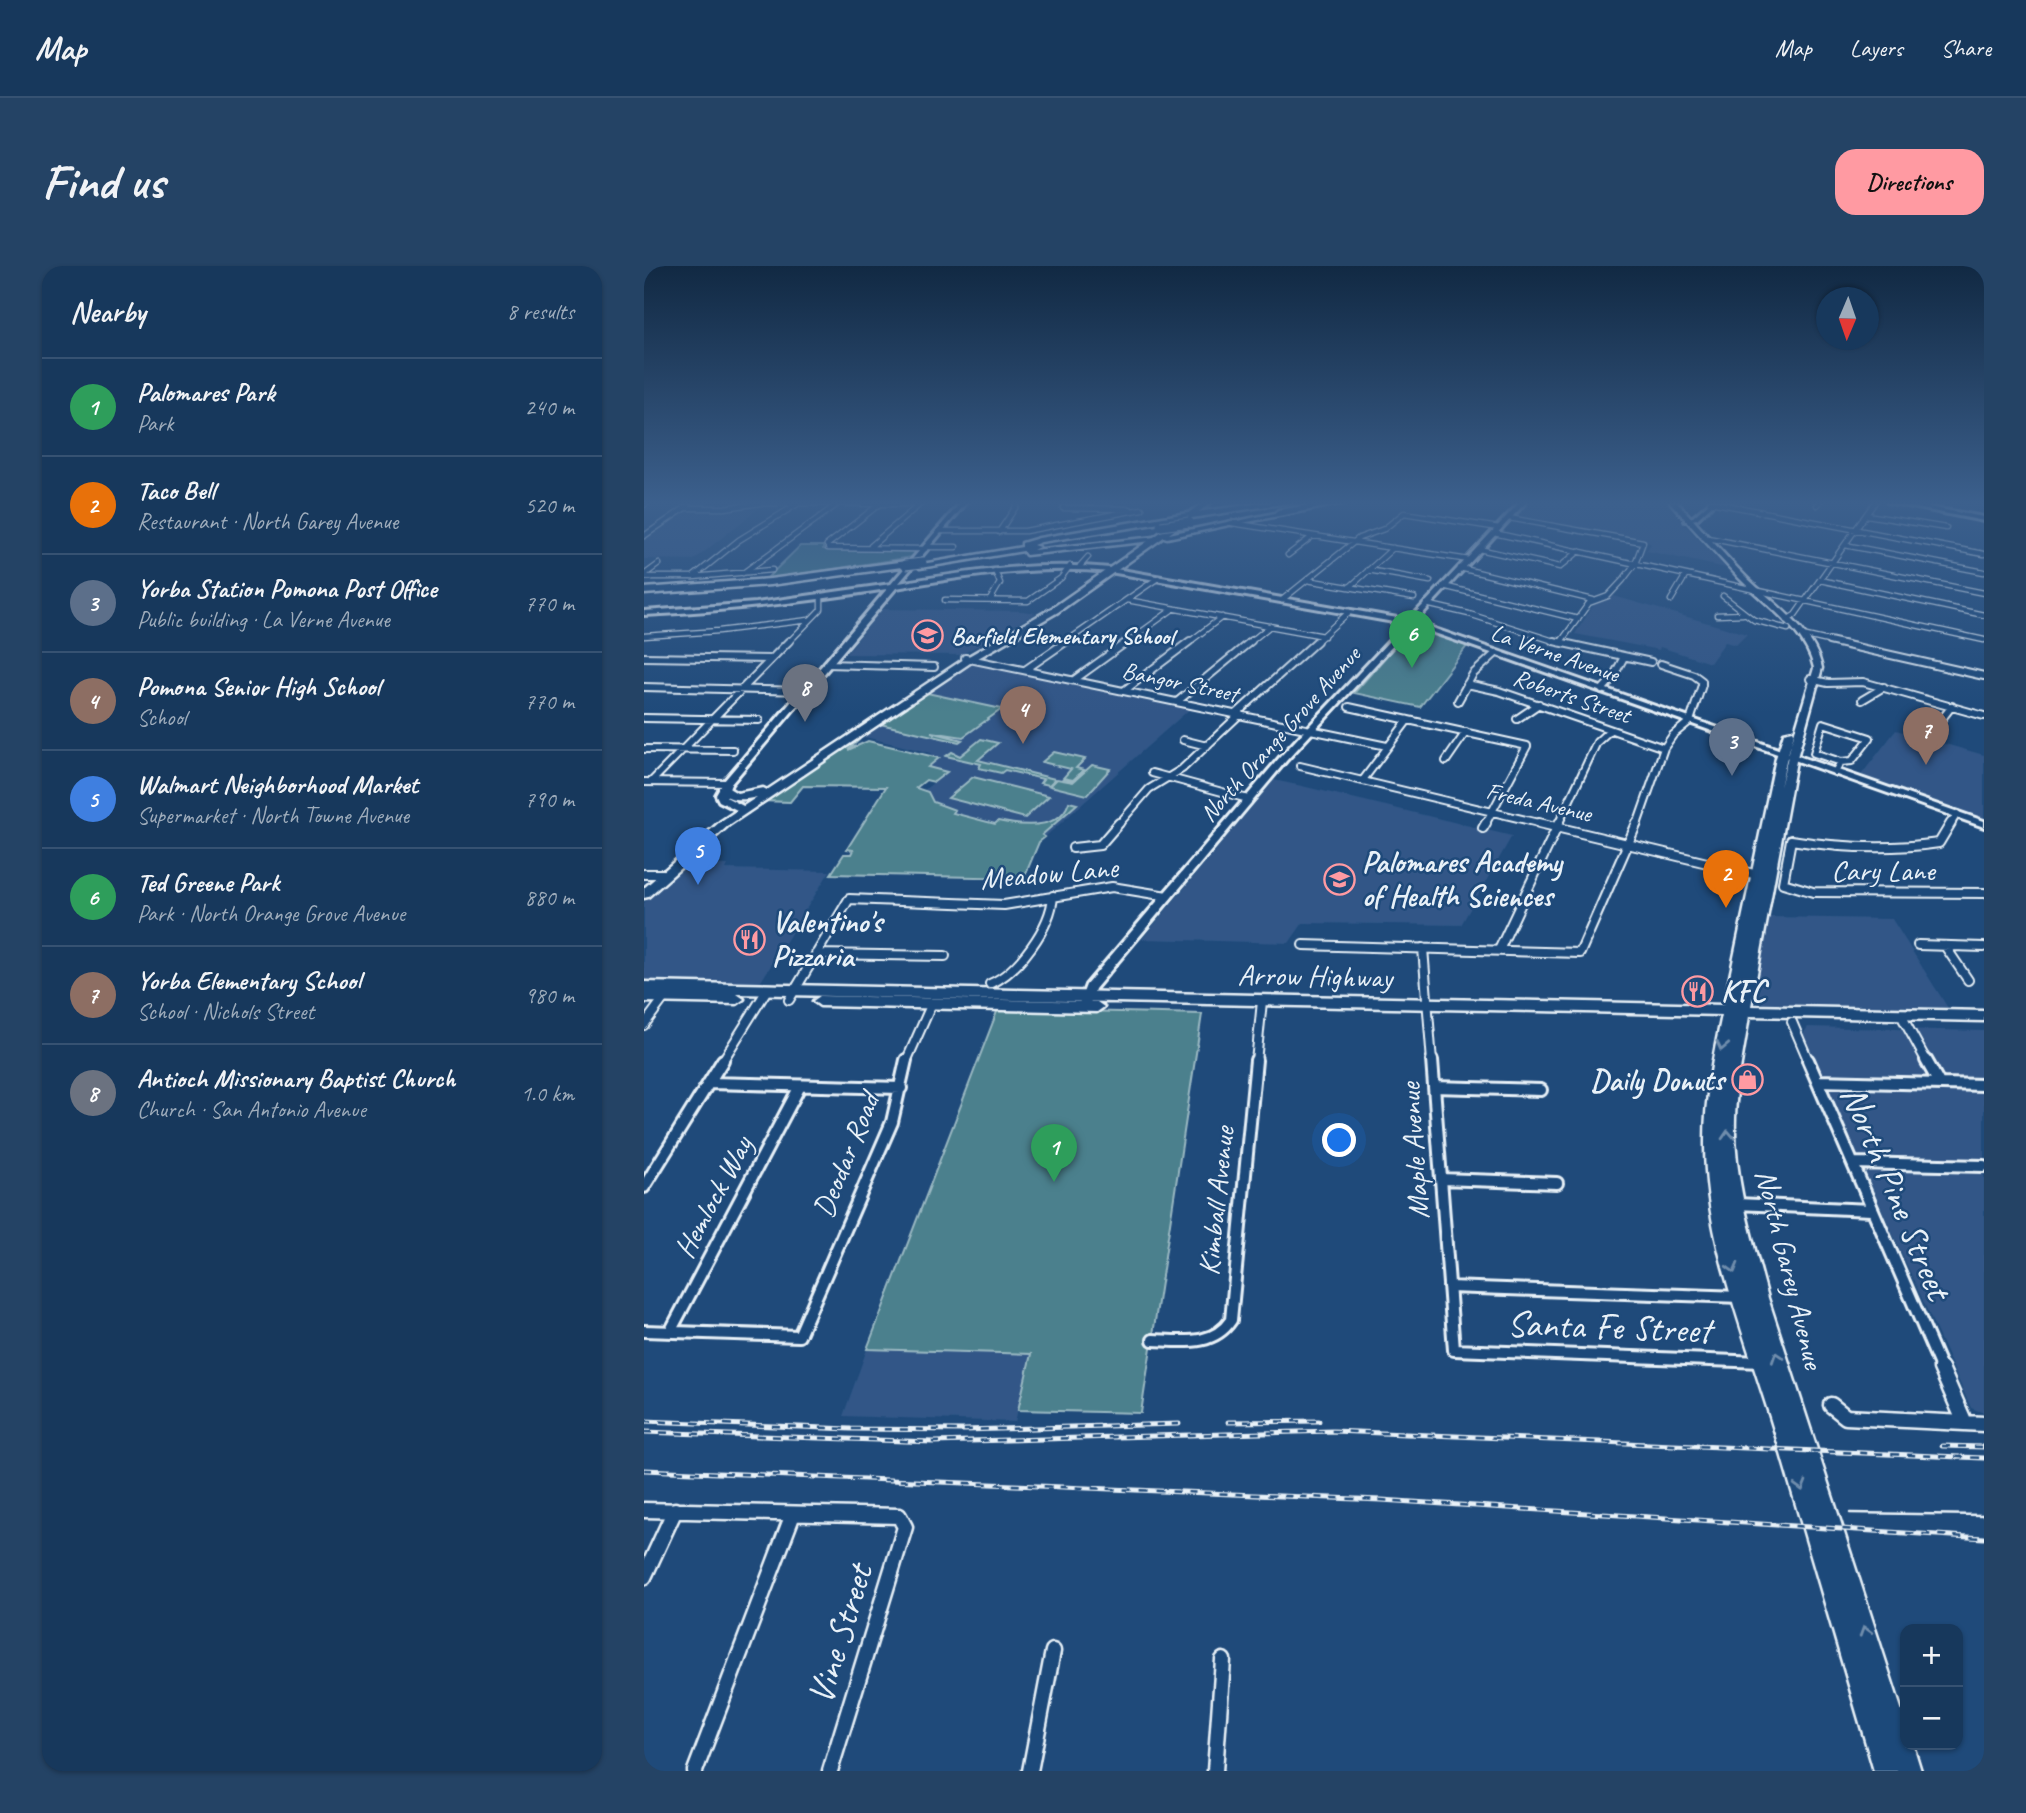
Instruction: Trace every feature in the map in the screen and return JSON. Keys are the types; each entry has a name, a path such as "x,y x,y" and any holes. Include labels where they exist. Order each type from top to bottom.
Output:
{"highway":[{"path":"644,594 769,588 866,572"}],"main road":[{"path":"741,809 722,799 725,786 905,572"},
{"name":"La Verne Avenue","path":"644,613 719,609 821,597 987,572"},
{"path":"741,809 762,791 968,658 1047,615 1105,572"},
{"name":"La Verne Avenue","path":"1122,572 1409,622 1787,755"},
{"name":"North Orange Grove Avenue","path":"1085,1002 1090,988 1248,799 1456,572"},
{"path":"1737,572 1805,639 1817,661 1813,680"},
{"path":"1788,624 1805,649 1813,680"},
{"path":"644,883 695,838 968,658"},
{"name":"North Garey Avenue","path":"1813,680 1787,755 1768,824 1763,877 1752,899 1751,941 1754,951 1736,1016 1718,1060 1713,1108 1715,1168 1726,1238 1742,1297 1886,1771"},
{"path":"1787,755 1838,767 1984,824"},
{"name":"North Garey Avenue","path":"1787,755 1777,833 1753,921 1736,1016 1727,1121 1736,1204 1742,1238 1769,1329 1909,1771"},
{"path":"725,786 726,794 737,797 762,791"},
{"path":"1768,824 1777,833"},
{"path":"644,894 654,874"},
{"name":"Arrow Highway","path":"644,988 668,992 791,996 1903,1019 1984,1026"},
{"name":"Arrow Highway","path":"644,997 668,992"},
{"name":"Arrow Highway","path":"1736,1016 1792,1021 1984,1016"},
{"path":"1715,1168 1723,1176 1726,1199 1736,1204"},
{"path":"1742,1297 1752,1304 1760,1322 1769,1329"}],"street":[{"path":"693,577 699,572"},
{"path":"644,576 693,577 750,572"},
{"path":"990,600 1000,583 996,572"},
{"path":"945,600 1028,601 1065,572"},
{"path":"1282,600 1316,572"},
{"path":"1350,587 1366,572"},
{"path":"1381,572 1430,581"},
{"path":"1478,572 1593,600"},
{"path":"1560,643 1593,600 1610,594 1628,572"},
{"path":"1673,572 1984,640"},
{"path":"1723,596 1743,614 1762,624 1788,624 1825,572"},
{"path":"1879,572 1984,593"},
{"path":"1671,600 1686,575"},
{"path":"1025,670 1158,578"},
{"path":"1307,580 1414,598"},
{"path":"1820,580 1984,615"},
{"path":"1444,586 1578,619"},
{"path":"647,782 821,609 821,597"},
{"path":"1128,600 1324,636"},
{"path":"1426,604 1478,616 1560,643 1651,662"},
{"path":"1074,680 1173,609"},
{"path":"1073,848 1100,845 1149,789 1182,769 1237,717 1236,714 1349,612"},
{"path":"1717,615 1743,614"},
{"path":"1125,690 1222,617"},
{"path":"644,636 719,631 809,620"},
{"path":"1178,702 1270,626"},
{"path":"1805,639 1984,676"},
{"path":"1458,701 1483,663 1496,653"},
{"path":"644,657 770,659"},
{"path":"1602,690 1612,679 1624,657"},
{"name":"Bangor Street","path":"968,658 1387,747"},
{"path":"828,664 934,667"},
{"path":"1303,945 1580,953 1630,843 1664,748 1690,721 1693,703 1703,685 1694,675 1661,664"},
{"path":"1813,680 1863,681 1984,716"},
{"name":"Roberts Street","path":"1467,684 1539,704 1664,748"},
{"path":"644,687 805,691"},
{"path":"1862,700 1884,687"},
{"path":"1517,719 1539,704"},
{"path":"1931,733 1952,706"},
{"path":"1349,707 1527,746 1483,828"},
{"path":"644,718 758,720"},
{"path":"1363,780 1408,720"},
{"path":"1823,723 1870,738 1853,761 1838,767 1814,753 1823,723"},
{"path":"1499,950 1598,742 1610,730"},
{"path":"1446,761 1466,732"},
{"path":"1183,740 1207,746"},
{"path":"644,749 733,750"},
{"name":"Freda Avenue","path":"1300,766 1763,877"},
{"path":"1152,773 1248,799"},
{"path":"647,782 725,786"},
{"path":"1117,807 1130,810"},
{"name":"Cary Lane","path":"1957,814 1939,843 1917,847 1811,844 1791,840 1783,883 1813,892 1984,893"},
{"name":"Meadow Lane","path":"816,954 849,899 961,901 991,905 1112,887 1167,896"},
{"path":"990,984 997,981 1043,932 1051,915 1053,896"},
{"path":"1917,945 1984,947"},
{"path":"1945,946 1968,980"},
{"name":"Maple Avenue","path":"1423,948 1454,1350"},
{"path":"791,996 816,954 945,956"},
{"path":"644,1025 668,992"},
{"path":"644,1187 764,995"},
{"name":"Deodar Road","path":"670,1332 799,1336 892,1122 906,1060 934,998"},
{"name":"Kimball Avenue","path":"1153,1340 1212,1339 1227,1328 1231,1320 1261,1006"},
{"path":"1903,1019 1939,1083"},
{"name":"North Pine Street","path":"1792,1021 1871,1210 1965,1423"},
{"path":"1817,1081 1984,1085"},
{"path":"710,1083 901,1088"},
{"name":"Hemlock Way","path":"670,1332 800,1086"},
{"path":"1434,1087 1541,1090"},
{"path":"1853,1163 1984,1166"},
{"path":"1441,1179 1557,1183"},
{"path":"1736,1204 1871,1210"},
{"path":"1449,1287 1742,1297"},
{"path":"644,1331 670,1332"},
{"name":"Santa Fe Street","path":"1454,1350 1762,1362"},
{"path":"1831,1405 1846,1417 1984,1424"},
{"path":"644,1510 793,1514 695,1771"},
{"path":"644,1577 675,1510"},
{"name":"Vine Street","path":"793,1514 899,1516 905,1527 830,1771"},
{"path":"1030,1771 1053,1651"},
{"path":"1215,1771 1223,1660"}],"shaded area":[{"path":"1614,596 1747,634 1736,645 1725,642 1710,663 1660,647 1659,650 1575,634 1594,604"},
{"name":"Barfield Elementary School","path":"882,609 1036,613 961,655 846,654"},
{"path":"972,662 1191,708 1045,837 952,813 955,810 933,802 924,790 947,772 928,767 938,759 929,755 931,753 861,736"},
{"path":"1896,730 1984,755 1984,818 1861,775"},
{"name":"Palomares Academy of Health Sciences","path":"1274,780 1512,836 1461,925 1303,923 1289,943 1142,939"},
{"path":"684,864 728,865 726,869 830,871 760,983 644,981 644,903"},
{"path":"1769,917 1892,919 1948,1008 1759,1002 1754,996 1754,989"},
{"path":"1808,1027 1984,1031 1984,1413 1971,1408 1803,1034"},
{"path":"867,1349 1031,1354 1015,1422 843,1416"}],"green space":[{"path":"773,572 811,572 766,579"},
{"path":"1411,628 1467,646 1420,707 1354,693"},
{"path":"927,693 1002,709 963,737 931,732 962,740 959,742 880,724"},
{"path":"855,739 859,740 848,750 868,741 939,758 928,767 947,772 934,782 926,780 916,788 928,792 933,802 955,810 953,813 995,824 998,821 1028,825 1049,822 1064,811 1069,802 1077,804 1042,835 1045,837 1039,842 1024,878 831,874 844,854 851,854 853,850 847,849 886,787 803,786 790,802 762,801"},
{"path":"981,739 998,743 978,760 1055,779 1049,785 1040,783 1043,779 1005,770 1001,773 979,768 981,764 946,756 952,752 960,756"},
{"path":"1054,752 1085,759 1076,768 1084,770 1073,780 1063,778 1071,769 1042,762"},
{"path":"1092,765 1110,769 1087,795 1050,786 1057,779 1073,782"},
{"path":"973,777 1049,796 1025,818 948,798"},
{"path":"998,1009 1202,1014 1141,1413 1018,1410 1031,1354 867,1349"}],"tram line":[{"path":"1850,1513 1984,1515"}],"railway":[{"path":"644,1421 851,1429 964,1430 1179,1424"},
{"path":"1228,1422 1319,1421"},
{"path":"644,1432 933,1442 1333,1431 1984,1458"},
{"path":"1942,1446 1984,1447"},
{"path":"644,1470 1381,1500 1984,1538"}],"place":[{"name":"Barfield Elementary School","path":"928,636"},
{"name":"Ted Greene Park","path":"1412,668"},
{"name":"Antioch Missionary Baptist Church","path":"805,722"},
{"name":"Pomona Senior High School","path":"1023,744"},
{"name":"Yorba Elementary School","path":"1926,765"},
{"name":"Yorba Station Pomona Post Office","path":"1732,776"},
{"name":"Palomares Academy of Health Sciences","path":"1339,879"},
{"name":"Walmart Neighborhood Market","path":"698,885"},
{"name":"Taco Bell","path":"1726,908"},
{"name":"Valentino's Pizzaria","path":"749,939"},
{"name":"KFC","path":"1698,991"},
{"name":"Daily Donuts","path":"1747,1080"},
{"name":"Palomares Park","path":"1054,1182"}]}
